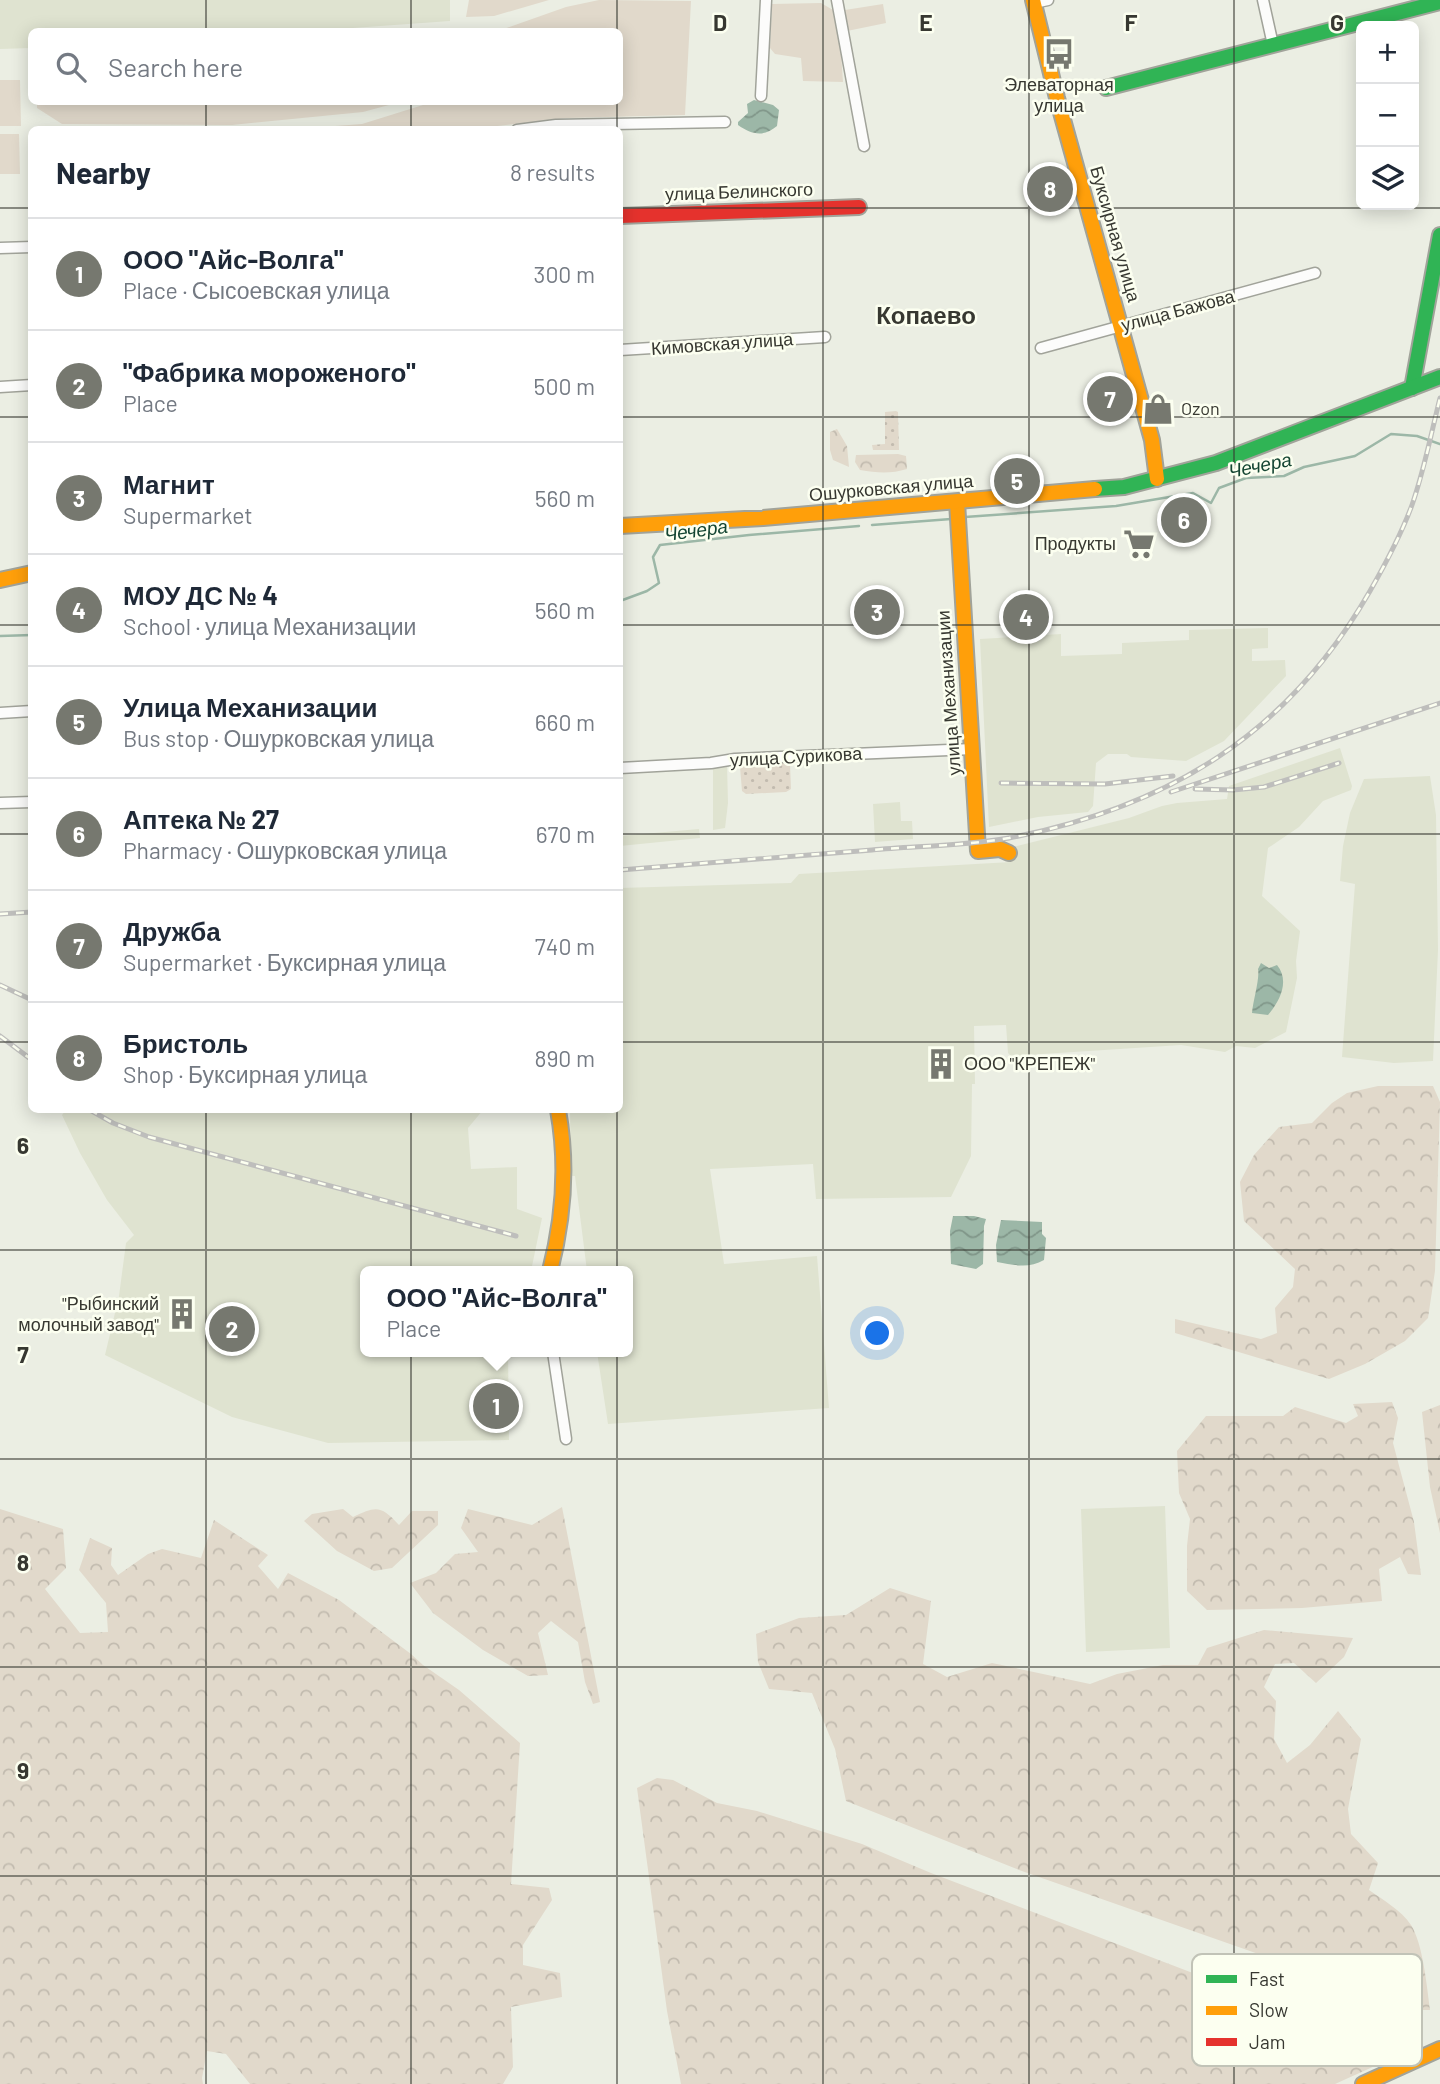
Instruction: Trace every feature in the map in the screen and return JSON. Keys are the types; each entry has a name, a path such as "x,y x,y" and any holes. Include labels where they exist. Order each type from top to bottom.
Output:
{"street":[{"path":"761,96 766,0"},
{"path":"837,0 864,146"},
{"path":"1263,0 1273,45"},
{"name":"Буксирная улица","path":"1039,1 1066,132 1152,440 1157,480"},
{"path":"1106,88 1440,2"},
{"path":"548,126 726,122"},
{"name":"улица Белинского","path":"623,216 859,207"},
{"path":"1412,388 1440,235"},
{"path":"0,248 28,247"},
{"name":"улица Бажова","path":"1041,348 1315,273"},
{"name":"Кимовская улица","path":"623,351 825,337"},
{"name":"Ошурковская улица","path":"623,526 763,518 1124,487 1216,463 1440,377"},
{"path":"0,387 28,384"},
{"name":"улица Механизации","path":"957,502 978,851 1000,849 1009,853"},
{"path":"0,580 28,574"},
{"path":"0,713 28,711"},
{"name":"улица Сурикова","path":"623,768 711,763 734,759 973,749"},
{"path":"0,803 28,802"},
{"path":"551,1266 560,1230 563,1174 563,1145 558,1113"},
{"path":"554,1357 566,1439"},
{"path":"1422,2057 1440,2049"},
{"path":"1390,2084 1440,2061"},
{"path":"1363,2084 1403,2066"}],"shaded area":[{"path":"0,0 450,0 450,21 353,28 28,28 28,48 0,49"},
{"path":"1268,628 1268,648 1252,649 1252,661 1285,660 1286,676 1224,741 1186,761 1108,754 1096,763 1093,806 1088,812 1038,817 989,827 980,639 1061,634 1061,656 1122,654 1122,643 1189,640 1189,630"},
{"path":"1340,748 1352,786 1351,790 1323,801 1299,827 1268,848 1262,896 1300,931 1297,978 1286,1032 1255,1048 1236,1046 1225,1052 1181,1045 1011,1056 1008,1053 1006,1025 974,1026 975,1084 972,1084 971,1156 951,1197 816,1199 813,1164 710,1169 724,1264 817,1256 829,1408 608,1424 598,1357 633,1357 633,1266 586,1266 575,1176 571,1176 570,1113 623,1113 623,888 791,883 799,874 1011,862 1013,847 1129,818 1162,806 1227,799 1229,786"},
{"path":"713,765 727,765 728,803 725,828 713,830"},
{"path":"1430,776 1436,815 1438,950 1433,1061 1394,1063 1342,1057 1355,884 1340,881 1343,846 1350,813 1364,779"},
{"path":"900,802 901,821 912,821 913,839 875,842 873,804"},
{"path":"699,829 700,838 623,846 623,836"},
{"path":"480,1113 468,1128 471,1169 517,1167 517,1209 542,1218 532,1266 360,1266 360,1357 508,1357 509,1440 328,1443 232,1417 105,1355 119,1296 126,1243 134,1235 107,1200 62,1115"},
{"path":"1165,1506 1170,1648 1086,1652 1081,1509"}],"green space":[{"path":"469,0 549,0 494,16 466,17"},
{"path":"599,0 691,1 685,115 568,118 498,126 335,126 362,124 423,105 623,105 623,28 507,28 566,7"},
{"path":"821,3 833,10 840,38 843,82 803,81 801,58 775,54 770,48 772,4"},
{"path":"883,4 886,23 847,31 845,10"},
{"path":"0,80 20,80 21,126 0,126"},
{"path":"37,105 389,105 363,112 232,125 62,124 37,108"},
{"path":"0,134 19,134 20,174 0,174"},
{"path":"896,411 899,450 873,450 872,445 885,444 885,412"},
{"path":"837,429 847,446 849,467 833,460 830,432"},
{"path":"856,455 906,456 907,469 890,472 866,471 860,470 855,462"},
{"path":"784,761 790,764 791,789 786,792 746,794 742,791 740,767 743,762"},
{"path":"1378,1086 1433,1086 1440,1102 1435,1271 1428,1318 1405,1341 1365,1364 1329,1379 1175,1333 1175,1319 1261,1339 1277,1333 1275,1308 1293,1287 1295,1269 1244,1221 1240,1182 1254,1155 1279,1127 1312,1123 1332,1103 1347,1093"},
{"path":"1392,1402 1398,1418 1393,1443 1414,1522 1421,1575 1408,1574 1400,1557 1379,1569 1382,1601 1302,1608 1207,1610 1187,1591 1190,1519 1179,1493 1177,1451 1206,1416 1283,1416 1295,1407 1346,1423 1358,1416 1353,1404"},
{"path":"1440,1405 1440,1533 1430,1487 1422,1412"},
{"path":"562,1507 600,1702 593,1704 585,1682 578,1642 551,1621 538,1633 548,1675 528,1676 483,1650 433,1613 410,1583 436,1573 455,1554 478,1552 461,1528 468,1509 532,1525"},
{"path":"0,1509 63,1529 66,1568 45,1589 80,1633 108,1632 106,1603 79,1570 90,1538 112,1548 111,1565 118,1575 148,1554 162,1549 201,1558 214,1520 268,1555 258,1566 278,1589 288,1573 339,1600 459,1690 520,1743 511,1884 549,1888 552,1900 523,1945 523,1965 560,1973 562,1997 511,2007 513,2067 503,2084 250,2084 226,2054 207,2051 203,2084 0,2084"},
{"path":"343,1509 353,1517 378,1509 399,1525 412,1511 438,1511 438,1525 392,1568 374,1571 337,1551 304,1521 312,1514"},
{"path":"890,1588 931,1601 923,1664 947,1677 992,1663 1090,1684 1117,1674 1163,1665 1198,1665 1207,1648 1264,1630 1353,1638 1344,1657 1316,1683 1294,1663 1275,1664 1264,1687 1276,1701 1274,1739 1287,1763 1310,1745 1338,1711 1361,1739 1348,1809 1351,1834 1378,1863 1369,1890 1392,1906 1411,1925 1421,1954 1259,1954 1019,1870 846,1801 835,1749 812,1693 769,1689 758,1662 756,1634 799,1618 846,1615"},
{"path":"657,1778 673,1780 717,1803 757,1811 862,1844 1192,1973 1192,2066 1375,2066 1335,2084 681,2084 667,2011 637,1788"},
{"path":"1422,1957 1424,1966 1430,2010 1422,2010"}],"water":[{"path":"754,100 773,105 779,110 777,126 767,132 758,133 738,125 748,113 747,104"},
{"path":"1261,963 1269,968 1277,965 1283,978 1280,997 1268,1015 1252,1013"},
{"path":"953,1216 986,1219 983,1264 976,1269 951,1264 950,1231"},
{"path":"1001,1220 1042,1222 1042,1234 1046,1238 1044,1260 1027,1265 997,1262 996,1245"}],"waterway":[{"name":"Чечера","path":"965,517 1116,506 1193,493 1211,503 1219,488 1246,478 1284,476 1304,467 1355,456 1391,434 1417,436 1440,444"},
{"name":"Чечера","path":"872,525 951,519"},
{"name":"Чечера","path":"623,600 647,591 659,583 653,557 660,545 859,526"},
{"name":"Чечера","path":"0,636 28,635"}],"railway":[{"path":"623,870 992,841 1067,824 1121,806 1172,784 1219,756 1262,724 1302,686 1338,641 1370,591 1408,516 1440,398"},
{"path":"1171,792 1440,703"},
{"path":"1195,789 1233,790 1264,787 1339,763"},
{"path":"1001,783 1105,784 1173,776"},
{"path":"0,914 28,912"},
{"path":"0,985 28,998"},
{"path":"0,1036 28,1057"},
{"path":"95,1113 149,1137 516,1236"}],"traffic: fast":[{"path":"1106,88 1440,2"},
{"path":"1412,388 1440,235"},
{"path":"1095,489 1124,487 1216,463 1440,377"}],"traffic: slow":[{"path":"1033,0 1057,98 1152,440 1157,479"},
{"path":"623,526 763,518 1095,489"},
{"path":"957,502 978,851 1000,849 1009,853"},
{"path":"0,580 28,574"},
{"path":"551,1266 559,1231 564,1171 558,1113"},
{"path":"1422,2057 1440,2049"},
{"path":"1363,2084 1403,2066"}],"traffic: jam":[{"path":"623,216 859,207"}],"place":[{"name":"Элеваторная улица","path":"1059,54"},
{"name":"Бристоль","path":"1050,189"},
{"name":"Дружба","path":"1110,399"},
{"name":"Ozon","path":"1158,409"},
{"name":"Улица Механизации","path":"1017,481"},
{"name":"Аптека № 27","path":"1184,520"},
{"name":"Продукты","path":"1139,544"},
{"name":"Магнит","path":"877,612"},
{"name":"МОУ ДС № 4","path":"1026,617"},
{"name":"ООО \"КРЕПЕЖ\"","path":"941,1064"},
{"name":"\"Рыбинский молочный завод\"","path":"182,1314"},
{"name":"\"Фабрика мороженого\"","path":"232,1329"},
{"name":"ООО \"Айс-Волга\"","path":"496,1406"}],"district":[{"name":"Копаево","path":"926,316"}]}
